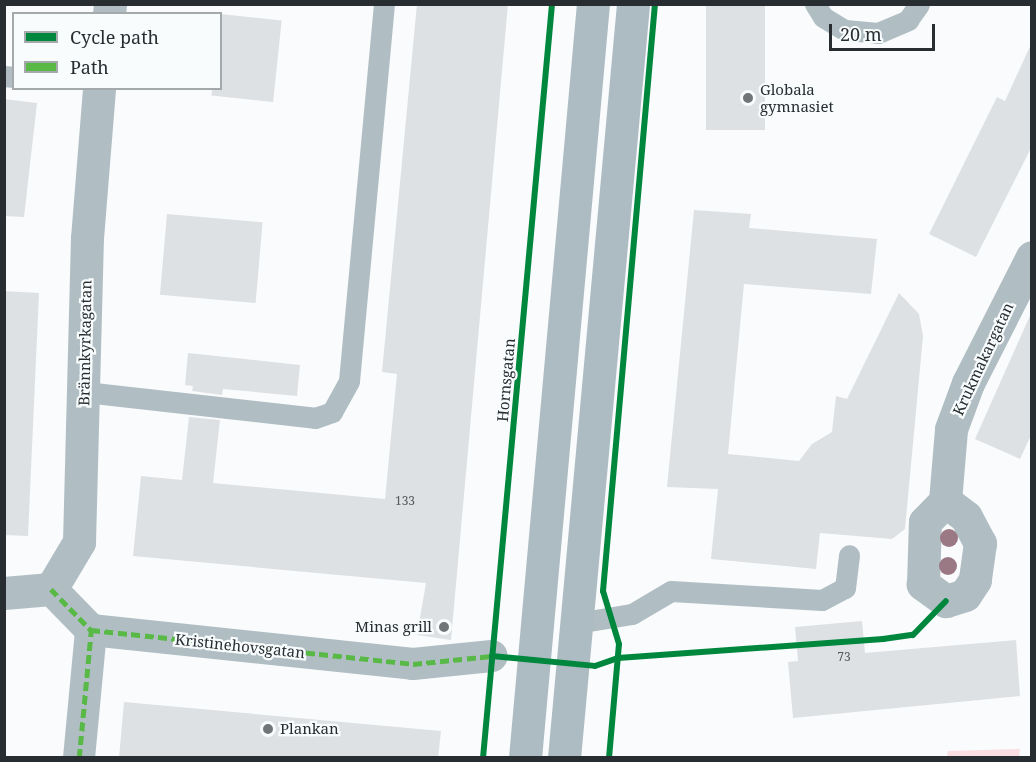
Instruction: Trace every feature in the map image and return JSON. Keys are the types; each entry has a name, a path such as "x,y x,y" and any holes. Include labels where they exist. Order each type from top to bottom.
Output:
{"main road":[{"path":"525,758 593,4"},
{"path":"564,758 633,4"},
{"path":"537,620 577,623"}],"street":[{"name":"Brännkyrkagatan","path":"51,589 79,542 85,392 87,238 99,90"},
{"name":"Krukmakargatan","path":"945,501 951,429 968,383 1032,257"},
{"path":"4,593 51,589 91,630 79,758"},
{"name":"Kristinehovsgatan","path":"91,630 413,664 492,656"}],"lane":[{"path":"85,392 315,418 332,412 349,381 384,4"},
{"path":"815,4 823,17 845,30 878,33 908,20 920,4"},
{"path":"577,623 632,614 671,591 822,600 845,588 849,555"}],"shaded area":[{"path":"1020,749 1019,757 947,757 948,751"}],"building":[{"path":"417,4 508,4 451,640 417,635 426,583 133,556 141,476 182,480 189,417 220,420 213,483 385,499 397,374 382,372"},
{"path":"706,4 765,4 765,130 706,130"},
{"path":"222,14 282,20 273,102 211,96 212,90 222,90"},
{"path":"1032,42 1032,146 976,257 929,234 997,97 1005,101"},
{"path":"4,99 37,103 24,217 4,216"},
{"path":"694,210 751,214 749,228 877,239 871,294 744,284 728,454 799,461 812,444 832,432 836,396 847,399 899,293 919,314 923,336 905,529 892,539 820,533 816,569 711,559 718,489 667,487"},
{"path":"167,214 263,222 256,303 160,295"},
{"path":"4,291 39,293 28,536 4,535"},
{"path":"1032,311 1032,433 1020,459 975,439"},
{"path":"188,353 300,365 297,396 223,389 222,395 192,391 193,386 185,385"},
{"path":"862,621 865,653 1016,640 1020,696 793,718 788,662 798,661 795,627"},
{"name":"Plankan","path":"124,702 441,731 438,758 119,758"}],"marked path":[{"path":"51,589 91,630 413,664 492,656"},
{"path":"79,758 91,630"}],"cycle path":[{"name":"Hornsgatan","path":"483,758 552,4"},
{"path":"609,758 619,644 603,591 655,4"},
{"path":"492,656 595,666 618,658 883,639 913,635 946,601"}],"place":[{"name":"Globala gymnasiet","path":"748,98"},
{"name":"Minas grill","path":"444,627"},
{"name":"Plankan","path":"268,729"}]}
